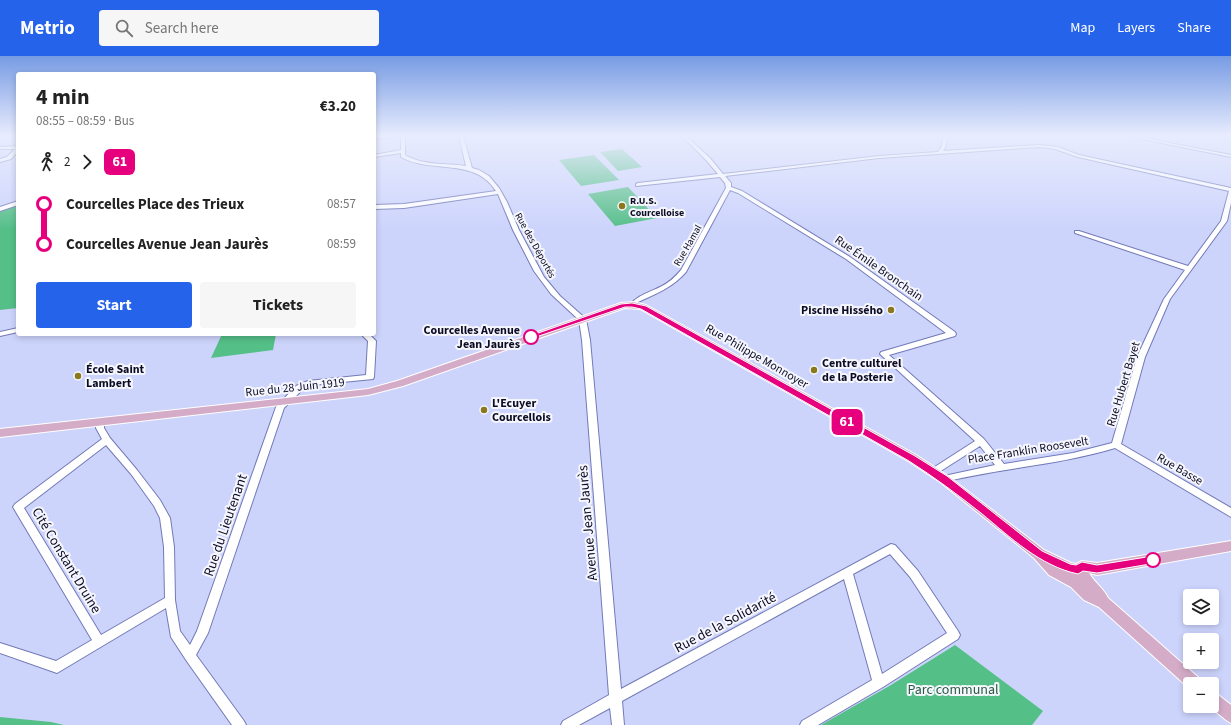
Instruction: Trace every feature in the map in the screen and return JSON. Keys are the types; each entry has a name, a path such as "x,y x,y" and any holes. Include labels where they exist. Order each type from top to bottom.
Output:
{"main road":[{"name":"Rue Philippe Monnoyer","path":"582,319 624,305 643,307 934,472 1039,554 1054,571 1077,576 1089,596 1104,603 1187,677"},
{"name":"Rue du 28 Juin 1919","path":"0,433 368,392 400,384 582,319"},
{"path":"1077,576 1097,569 1231,546"},
{"path":"1219,705 1231,715"}],"street":[{"name":"Rue des Déportés","path":"463,167 469,168 487,177 494,184 516,230 545,283 582,319"},
{"path":"714,167 721,175 729,188"},
{"path":"638,185 789,167"},
{"path":"1122,167 1231,195"},
{"name":"Rue Hamal","path":"632,305 636,301 676,280 684,271 729,188"},
{"name":"Rue Émile Bronchain","path":"729,188 740,192 848,258 952,334 884,354 981,440"},
{"path":"473,202 500,194"},
{"path":"376,207 404,206 500,194"},
{"name":"Rue Hubert Bayet","path":"1116,445 1141,357 1167,299 1224,222 1231,195"},
{"path":"0,209 16,204"},
{"path":"1077,232 1190,269"},
{"name":"Avenue Jean Jaurès","path":"582,319 586,348 617,697 618,725"},
{"path":"0,334 16,330"},
{"path":"284,401 299,388 311,383 370,377 372,341 367,336"},
{"name":"Rue du Lieutenant","path":"190,656 202,634 280,407 284,401"},
{"path":"100,422 100,428 107,440 158,503 165,518 169,547 170,600 176,634 190,656 240,725"},
{"name":"Cité Constant Druine","path":"100,641 18,507 107,440"},
{"path":"981,440 1002,467"},
{"name":"Place Franklin Roosevelt","path":"934,472 981,440"},
{"name":"Place Franklin Roosevelt","path":"944,479 962,474 1002,467 1060,459 1116,445"},
{"name":"Rue Basse","path":"1116,445 1231,513"},
{"name":"Rue de la Solidarité","path":"567,725 891,548 914,574 954,635 879,683 806,725"},
{"path":"847,573 879,683"},
{"path":"0,648 56,667 170,600"}],"green space":[{"name":"R.U.S. Courcelloise","path":"565,167 606,167 619,180 581,186"},
{"path":"614,167 641,167 618,171"},
{"name":"R.U.S. Courcelloise","path":"628,187 657,218 615,226 588,194"},
{"path":"16,206 16,308 0,310 0,211"},
{"path":"221,336 276,336 273,350 211,358"},
{"name":"Parc communal","path":"955,645 1043,711 1032,725 821,725 891,685"},
{"path":"0,717 51,722 64,725 0,725"}],"bus line":[{"name":"61","path":"531,337 624,305 643,307 912,458 944,479 1039,554 1046,556 1068,568 1078,570 1082,567 1097,569 1153,560"}],"place":[{"name":"R.U.S. Courcelloise","path":"622,206"},
{"name":"Piscine Hissého","path":"891,310"},
{"name":"Courcelles Avenue Jean Jaurès","path":"531,337"},
{"name":"Centre culturel de la Posterie","path":"814,370"},
{"name":"École Saint Lambert","path":"78,376"},
{"name":"L'Ecuyer Courcellois","path":"484,410"}]}
